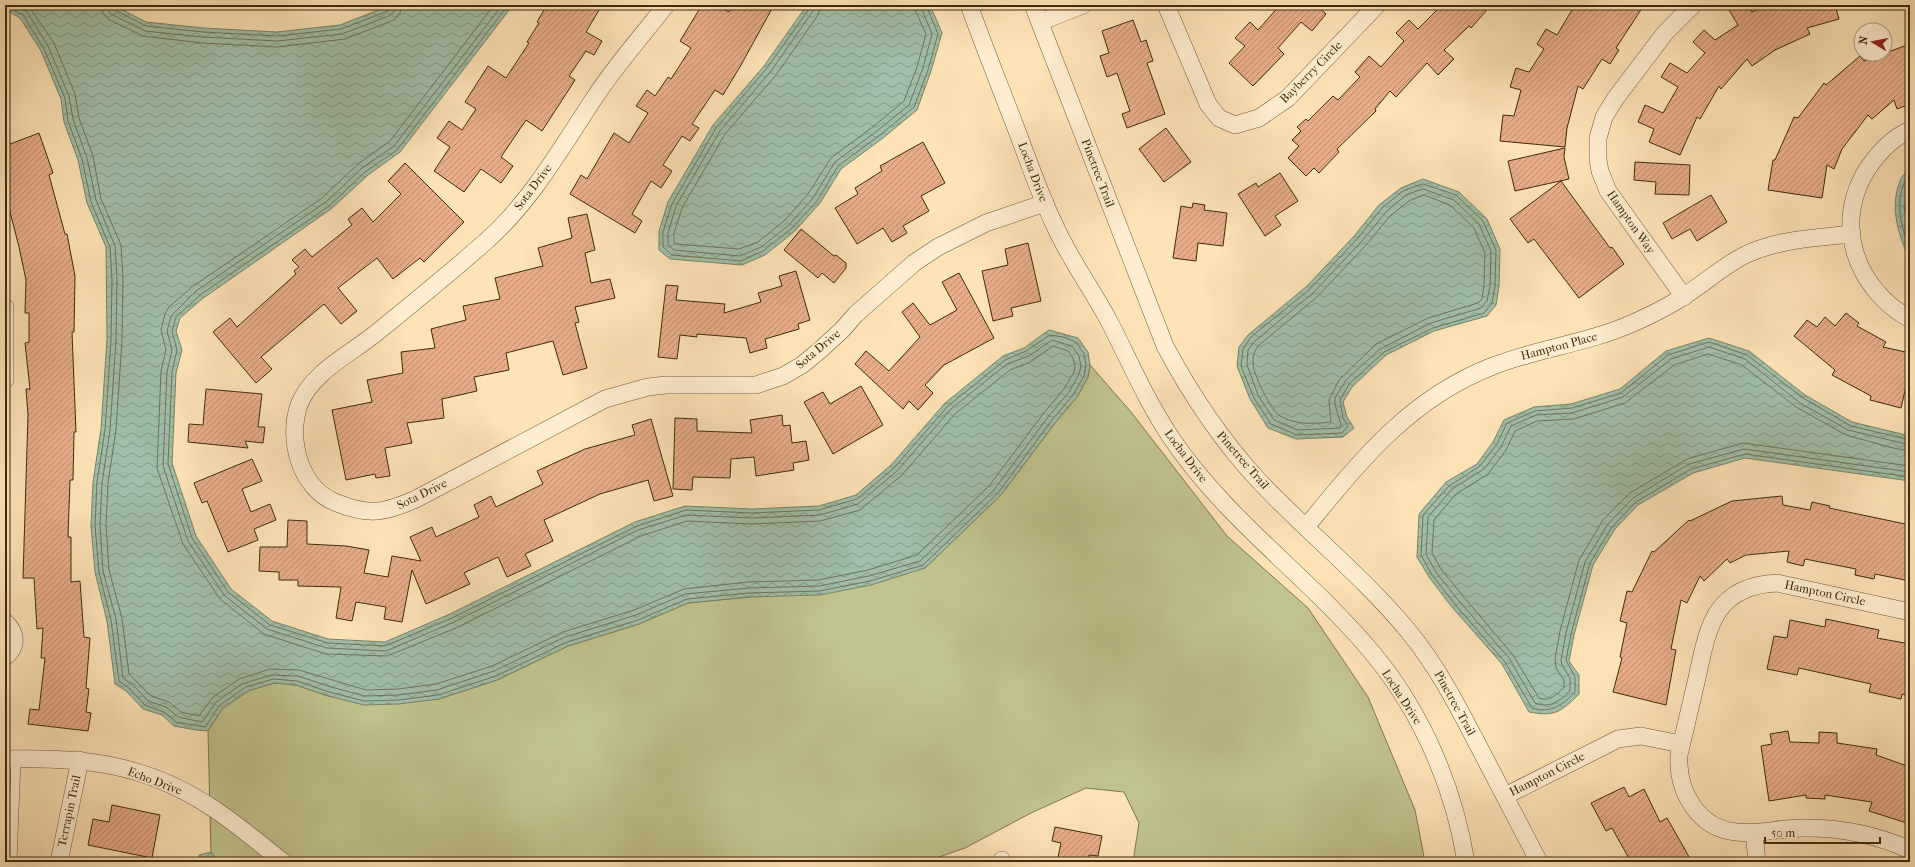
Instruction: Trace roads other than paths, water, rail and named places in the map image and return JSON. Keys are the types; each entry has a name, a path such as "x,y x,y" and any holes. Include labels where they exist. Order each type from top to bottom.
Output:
{"street":[{"name":"Sota Drive","path":"666,5 594,99 566,143 520,207 496,232 374,335 326,371 307,391 300,404 295,423 296,454 309,480 322,496 342,505 372,513 394,508 416,499 605,399 648,387 666,385 756,385 783,376 802,365 819,351 842,330 856,314 914,263 938,248 986,223 1045,203"},
{"name":"Locha Drive","path":"969,5 1056,229 1110,324 1145,396 1172,440 1200,476 1230,510 1345,624 1375,657 1401,693 1424,731 1436,758 1452,800 1466,862"},
{"name":"Pinetree Trail","path":"1033,5 1171,358 1204,412 1230,448 1259,481 1378,597 1409,632 1436,670 1460,710 1539,862"},
{"path":"1040,22 1083,5"},
{"name":"Bayberry Circle","path":"1166,5 1208,104 1219,118 1235,125 1259,118 1288,98 1377,5"},
{"name":"Hampton Way","path":"1684,297 1608,191 1600,171 1598,160 1598,138 1604,117 1615,98 1665,34 1693,5"},
{"path":"1910,130 1894,139 1876,156 1863,176 1854,199 1852,234 1856,257 1866,279 1890,307 1910,319"},
{"name":"Hampton Place","path":"1306,526 1363,458 1391,430 1422,405 1456,384 1492,366 1529,353 1594,338 1632,324 1684,297 1725,267 1746,255 1769,246 1793,241 1852,234"},
{"path":"5,307 5,380"},
{"name":"Hampton Circle","path":"1910,612 1777,583 1765,584 1746,589 1736,595 1718,611 1707,632 1679,755 1680,779 1688,800 1695,810 1709,821 1724,829 1735,832 1754,833 1806,828 1839,829 1872,836 1910,850"},
{"path":"5,622 10,627 15,639 11,652 5,657"},
{"name":"Hampton Circle","path":"1505,796 1618,739 1641,736 1681,744"},
{"name":"Echo Drive","path":"11,759 51,758 80,760 109,764 145,774 179,789 211,807 283,862"},
{"name":"Terrapin Trail","path":"59,862 80,760"},
{"path":"1754,833 1757,862"}],"lane":[{"path":"11,759 9,809 12,862"}],"water":[{"path":"5,5 113,5 146,22 203,28 277,32 340,25 391,5 513,5 400,152 368,175 331,209 202,299 180,318 176,331 182,350 176,373 172,463 196,536 231,589 272,621 328,639 385,642 450,614 635,522 685,506 752,509 819,506 856,495 891,465 945,403 1003,356 1024,348 1049,330 1078,338 1088,352 1090,365 1088,377 1077,397 1055,423 1001,495 925,568 871,585 820,595 749,597 688,603 639,624 568,646 497,680 439,699 399,704 364,705 328,696 296,685 274,683 248,691 222,709 208,731 174,726 162,715 143,709 126,691 115,684 107,621 95,572 91,526 93,482 101,429 107,339 106,247 87,203 78,160 64,122 61,99 41,51 20,18 5,9"},
{"path":"807,5 928,5 933,12 942,33 931,71 917,110 883,138 841,169 820,203 795,231 765,255 742,265 670,259 659,250 659,231 668,202 713,125 764,66"},
{"path":"1910,169 1910,261 1899,232 1895,212 1895,201 1901,179"},
{"path":"1423,179 1459,192 1487,219 1500,249 1499,287 1496,305 1487,316 1434,331 1386,355 1352,387 1343,402 1347,417 1354,428 1343,437 1296,439 1268,428 1250,399 1237,366 1239,347 1248,335 1307,286 1355,235 1379,205 1401,188"},
{"path":"1709,338 1749,351 1805,395 1852,422 1910,436 1910,481 1745,458 1693,473 1638,505 1615,529 1593,565 1574,635 1569,661 1579,675 1579,694 1557,712 1545,714 1529,712 1502,664 1451,606 1429,577 1417,557 1419,514 1446,482 1477,464 1493,442 1504,420 1534,407 1571,404 1620,389 1666,351"},
{"path":"211,852 220,862 199,862 199,855"}]}
